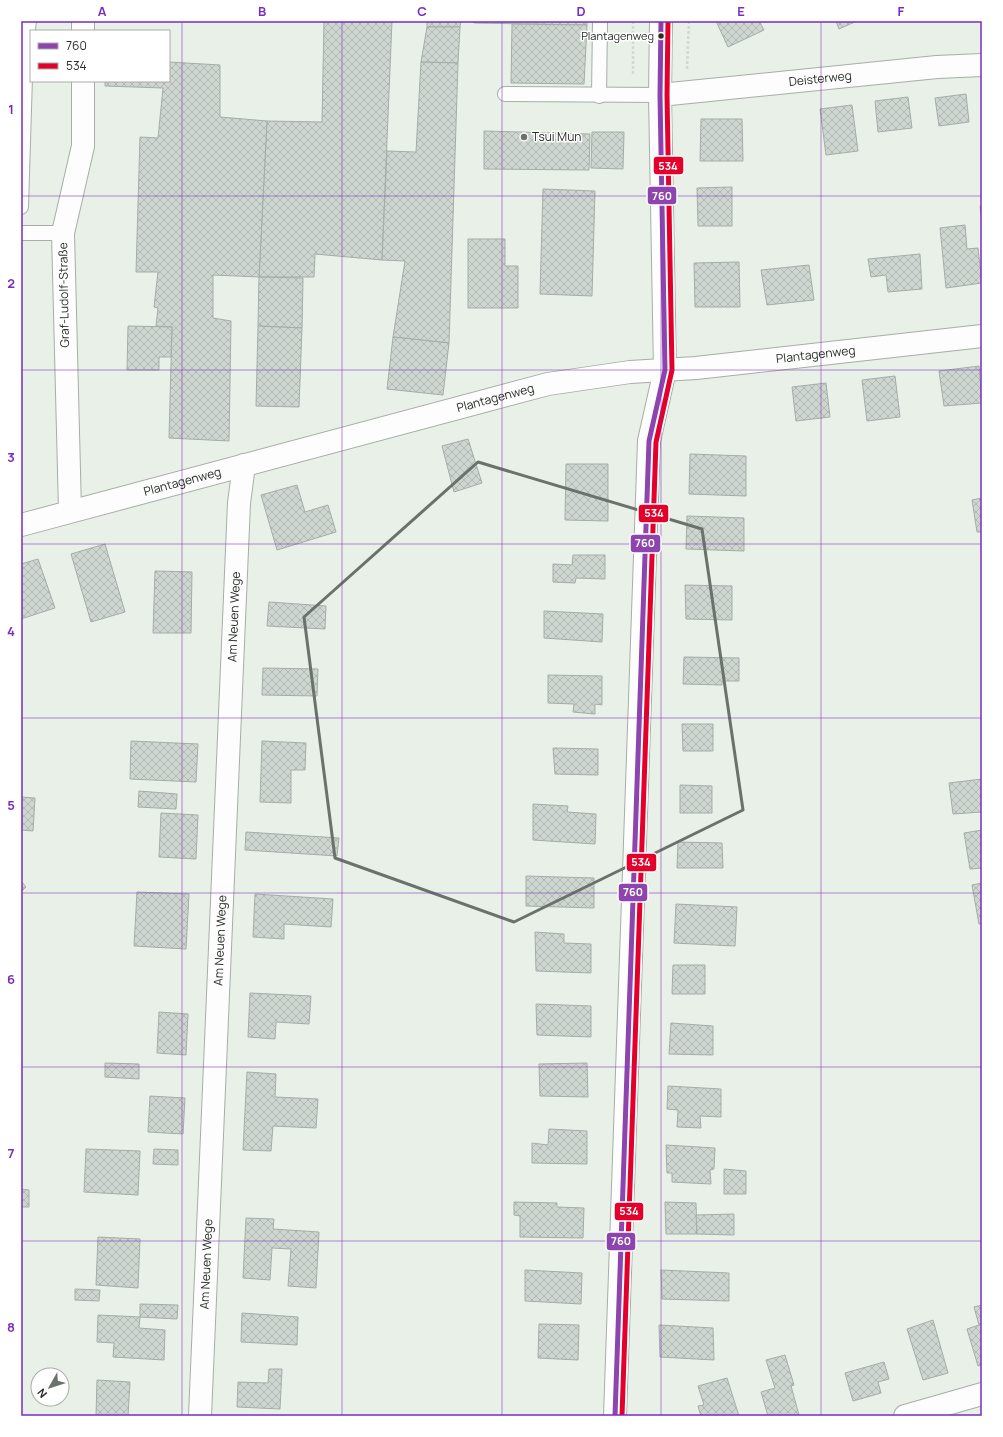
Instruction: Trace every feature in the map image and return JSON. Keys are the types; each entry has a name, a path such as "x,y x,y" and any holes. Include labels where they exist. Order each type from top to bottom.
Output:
{"street":[{"path":"615,1416 649,440 665,370 660,95 661,21"},
{"name":"Deisterweg","path":"660,95 937,66 982,64"},
{"name":"Graf-Ludolf-Straße","path":"70,511 63,233 83,146 83,82"},
{"name":"Plantagenweg","path":"21,525 244,464 548,384 630,372 696,368 982,336"},
{"name":"Am Neuen Wege","path":"200,1416 239,503 244,464"},
{"path":"905,1416 982,1394"}],"lane":[{"path":"21,207 26,44 29,21"},
{"path":"599,96 600,21"},
{"path":"504,94 599,96 660,95"},
{"path":"21,233 63,233"}],"path":[{"path":"632,96 633,21"},
{"path":"687,93 688,21"}],"highlighted area":[{"path":"478,462 702,529 743,810 514,922 335,858 304,617"}],"building":[{"path":"324,21 392,21 382,260 315,254 314,277 259,277 267,121 322,122"},
{"path":"427,21 461,21 460,27 427,27"},
{"path":"474,21 587,21 587,25 474,23"},
{"path":"716,21 759,21 764,30 728,47"},
{"path":"836,21 857,21 839,29"},
{"path":"512,24 587,25 584,84 511,83"},
{"path":"427,27 460,27 458,63 421,62"},
{"path":"170,62 220,65 220,117 267,121 259,277 213,275 213,318 231,321 229,441 169,438 172,327 156,326 158,308 154,307 158,272 136,272 140,137 158,138 163,88 105,86 105,82 170,82"},
{"path":"421,62 458,63 449,343 393,337 405,261 382,260 387,151 416,152"},
{"path":"966,94 969,122 939,126 935,98"},
{"path":"908,97 912,128 878,132 875,101"},
{"path":"852,105 858,151 826,155 820,109"},
{"path":"701,119 742,119 743,161 700,161"},
{"path":"484,131 590,134 589,170 484,169"},
{"path":"592,132 624,132 623,169 591,168"},
{"path":"732,187 732,226 698,226 697,188"},
{"path":"543,189 595,191 592,296 540,294"},
{"path":"980,206 982,206 982,224"},
{"path":"965,225 967,249 978,248 982,283 946,288 940,228"},
{"path":"468,239 505,239 505,266 518,266 518,308 468,308"},
{"path":"920,254 922,289 888,292 886,275 871,277 868,259"},
{"path":"739,262 740,307 695,307 694,263"},
{"path":"809,265 814,300 767,305 761,270"},
{"path":"259,277 303,278 302,328 258,326"},
{"path":"128,326 172,327 171,357 159,357 159,370 127,370"},
{"path":"258,326 302,328 299,407 256,406"},
{"path":"393,337 449,343 443,395 387,389"},
{"path":"979,366 982,403 944,406 939,371"},
{"path":"895,376 900,417 867,421 862,380"},
{"path":"826,383 830,417 796,421 792,387"},
{"path":"468,439 482,483 454,492 442,446"},
{"path":"690,454 746,456 746,496 689,494"},
{"path":"566,464 608,464 608,521 565,520"},
{"path":"297,485 305,512 328,505 336,532 277,550 261,495"},
{"path":"982,498 982,532 977,532 972,500"},
{"path":"687,516 744,518 744,551 686,549"},
{"path":"105,544 125,612 91,622 71,554"},
{"path":"573,555 605,555 605,579 576,578 575,583 553,582 553,564 572,565"},
{"path":"38,559 55,608 21,619 21,564"},
{"path":"155,571 192,572 191,633 153,633"},
{"path":"685,585 732,586 732,620 686,619"},
{"path":"269,602 326,606 325,629 267,626"},
{"path":"544,611 603,614 602,642 544,638"},
{"path":"684,657 739,658 739,681 722,681 722,685 683,684"},
{"path":"263,668 318,669 317,696 262,695"},
{"path":"548,675 602,676 602,705 595,704 595,714 573,712 574,704 548,703"},
{"path":"682,724 713,724 713,751 683,751"},
{"path":"131,741 198,744 196,782 130,779"},
{"path":"262,741 306,743 305,770 291,770 291,803 260,802"},
{"path":"553,748 598,749 598,775 555,774"},
{"path":"982,779 982,812 953,814 949,783"},
{"path":"680,785 712,786 712,813 680,813"},
{"path":"139,791 177,794 176,809 138,807"},
{"path":"21,797 35,798 33,831 21,830"},
{"path":"533,804 568,806 567,812 596,814 595,844 533,840"},
{"path":"161,813 198,815 196,859 159,857"},
{"path":"982,830 982,868 970,869 964,833"},
{"path":"246,832 339,838 337,856 245,850"},
{"path":"678,842 722,843 723,868 677,868"},
{"path":"526,876 594,878 594,908 526,906"},
{"path":"21,881 26,887 21,892"},
{"path":"982,883 982,924 979,924 972,885"},
{"path":"137,892 189,894 186,949 134,946"},
{"path":"255,894 333,899 331,927 284,924 284,939 253,937"},
{"path":"676,904 737,907 735,946 674,943"},
{"path":"535,932 564,934 564,943 591,944 591,973 536,971"},
{"path":"673,965 705,965 705,994 672,994"},
{"path":"250,993 311,996 309,1024 276,1022 275,1039 248,1037"},
{"path":"536,1004 591,1006 591,1037 537,1035"},
{"path":"159,1012 188,1014 186,1055 157,1053"},
{"path":"671,1023 713,1026 713,1055 669,1054"},
{"path":"105,1063 139,1064 139,1079 105,1077"},
{"path":"587,1063 588,1097 540,1096 539,1064"},
{"path":"247,1072 276,1074 275,1097 318,1099 316,1128 273,1126 271,1151 243,1150"},
{"path":"668,1086 721,1089 721,1117 700,1116 701,1128 677,1127 678,1110 667,1109"},
{"path":"150,1096 185,1098 183,1134 148,1132"},
{"path":"549,1129 587,1131 587,1164 532,1163 532,1143 548,1145"},
{"path":"666,1145 715,1148 714,1169 710,1170 711,1184 672,1182 672,1173 667,1173"},
{"path":"86,1149 140,1151 138,1195 84,1192"},
{"path":"154,1149 178,1150 178,1165 153,1164"},
{"path":"724,1169 746,1171 746,1194 724,1194"},
{"path":"21,1189 29,1190 29,1207 21,1207"},
{"path":"514,1202 557,1203 557,1207 584,1208 583,1238 520,1237 520,1216 514,1215"},
{"path":"665,1202 696,1203 697,1234 666,1234"},
{"path":"734,1214 734,1235 697,1234 696,1215"},
{"path":"246,1218 274,1219 273,1229 319,1232 316,1288 288,1286 291,1249 272,1248 270,1280 243,1278"},
{"path":"98,1237 140,1239 138,1288 96,1285"},
{"path":"525,1270 582,1273 581,1304 525,1301"},
{"path":"661,1270 729,1273 729,1301 662,1299"},
{"path":"75,1289 100,1290 99,1301 75,1300"},
{"path":"140,1304 178,1305 177,1319 140,1317"},
{"path":"982,1305 982,1325 979,1325 974,1307"},
{"path":"242,1313 298,1317 297,1345 241,1342"},
{"path":"98,1315 140,1317 139,1328 165,1330 164,1360 113,1357 114,1343 97,1342"},
{"path":"933,1320 948,1373 923,1380 907,1329"},
{"path":"539,1324 579,1325 578,1360 538,1358"},
{"path":"659,1325 713,1328 714,1360 660,1357"},
{"path":"982,1325 982,1365 978,1366 967,1329"},
{"path":"785,1355 794,1385 791,1386 799,1415 768,1416 761,1392 775,1388 766,1360"},
{"path":"884,1362 889,1379 878,1382 881,1393 853,1401 845,1373"},
{"path":"269,1369 282,1369 280,1409 237,1407 238,1382 268,1383"},
{"path":"727,1378 739,1416 701,1416 698,1406 704,1405 698,1386"},
{"path":"97,1380 130,1382 128,1416 96,1416"}],"transit line":[{"name":"760","path":"615,1416 649,441 665,370 660,95 661,21"},
{"name":"534","path":"622,1416 656,442 672,370 667,95 668,21"}],"place":[{"name":"Plantagenweg","path":"661,36"},
{"name":"Tsui Mun","path":"524,137"}]}
